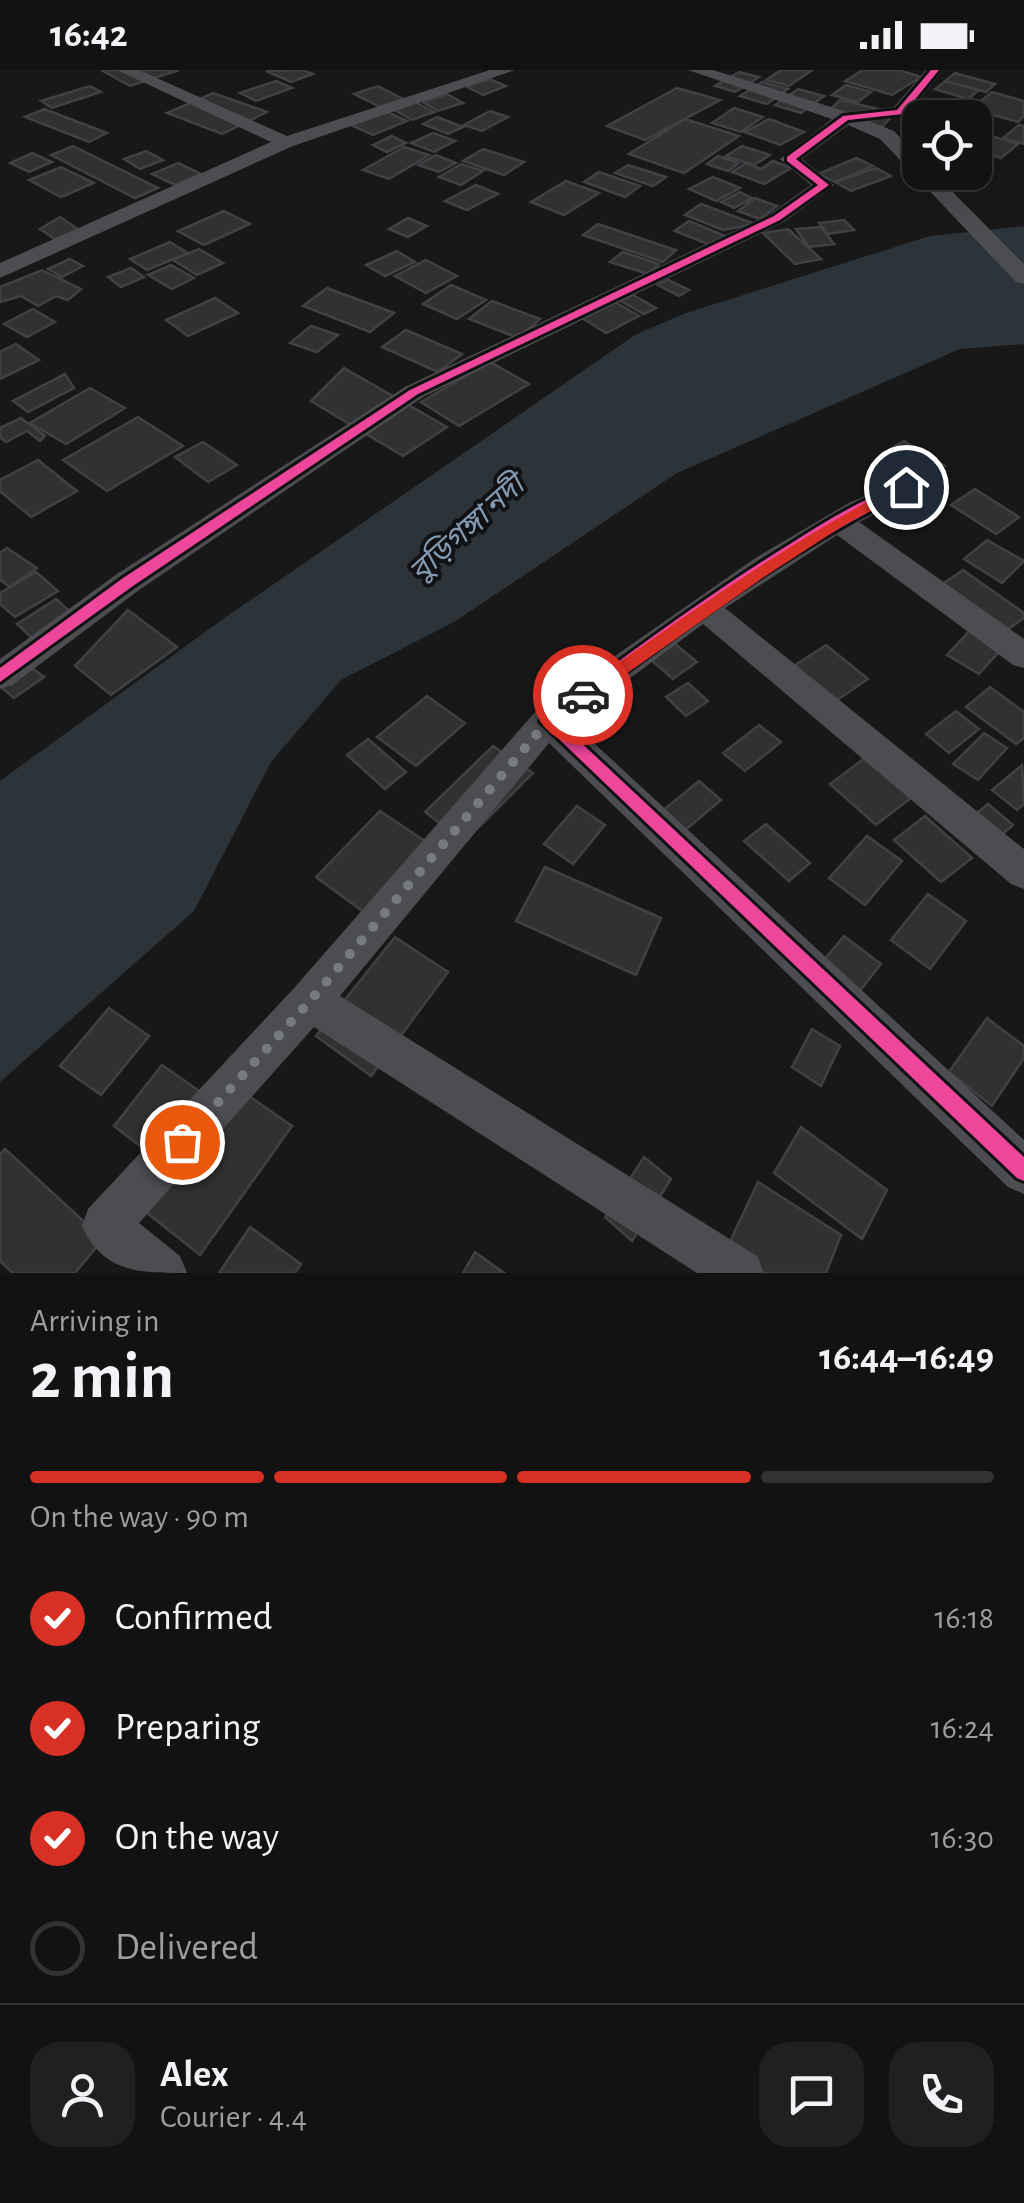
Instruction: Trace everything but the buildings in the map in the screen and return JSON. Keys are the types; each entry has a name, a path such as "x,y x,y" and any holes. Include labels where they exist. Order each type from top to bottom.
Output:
{"street":[{"path":"125,70 286,142"},
{"path":"0,271 286,142 508,70"},
{"path":"696,70 846,118 887,135 902,151"},
{"path":"0,676 128,582 414,392 777,218 824,184 790,158 846,118 900,112 935,70"},
{"path":"939,190 1024,277"},
{"path":"164,1273 105,1226 310,1001 548,721 705,608 839,522 906,487"},
{"path":"839,522 1024,656"},
{"path":"705,608 1024,872"},
{"path":"548,721 1024,1171"},
{"path":"310,1001 740,1273"}],"water":[{"name":"বুড়িগঙ্গা নদী","path":"1024,226 1024,344 960,349 677,473 454,622 341,680 271,762 194,911 0,1082 0,781 223,619 635,335 686,313 930,236"}],"cycle path":[{"path":"0,676 128,582 414,392 777,218 824,185 790,159 846,118 900,112 935,70"},
{"path":"906,487 767,564 548,721 1024,1171"}],"way so far":[{"path":"182,1142 310,1001 548,721 583,695"}],"route":[{"path":"583,695 705,608 839,522 906,487"}]}
